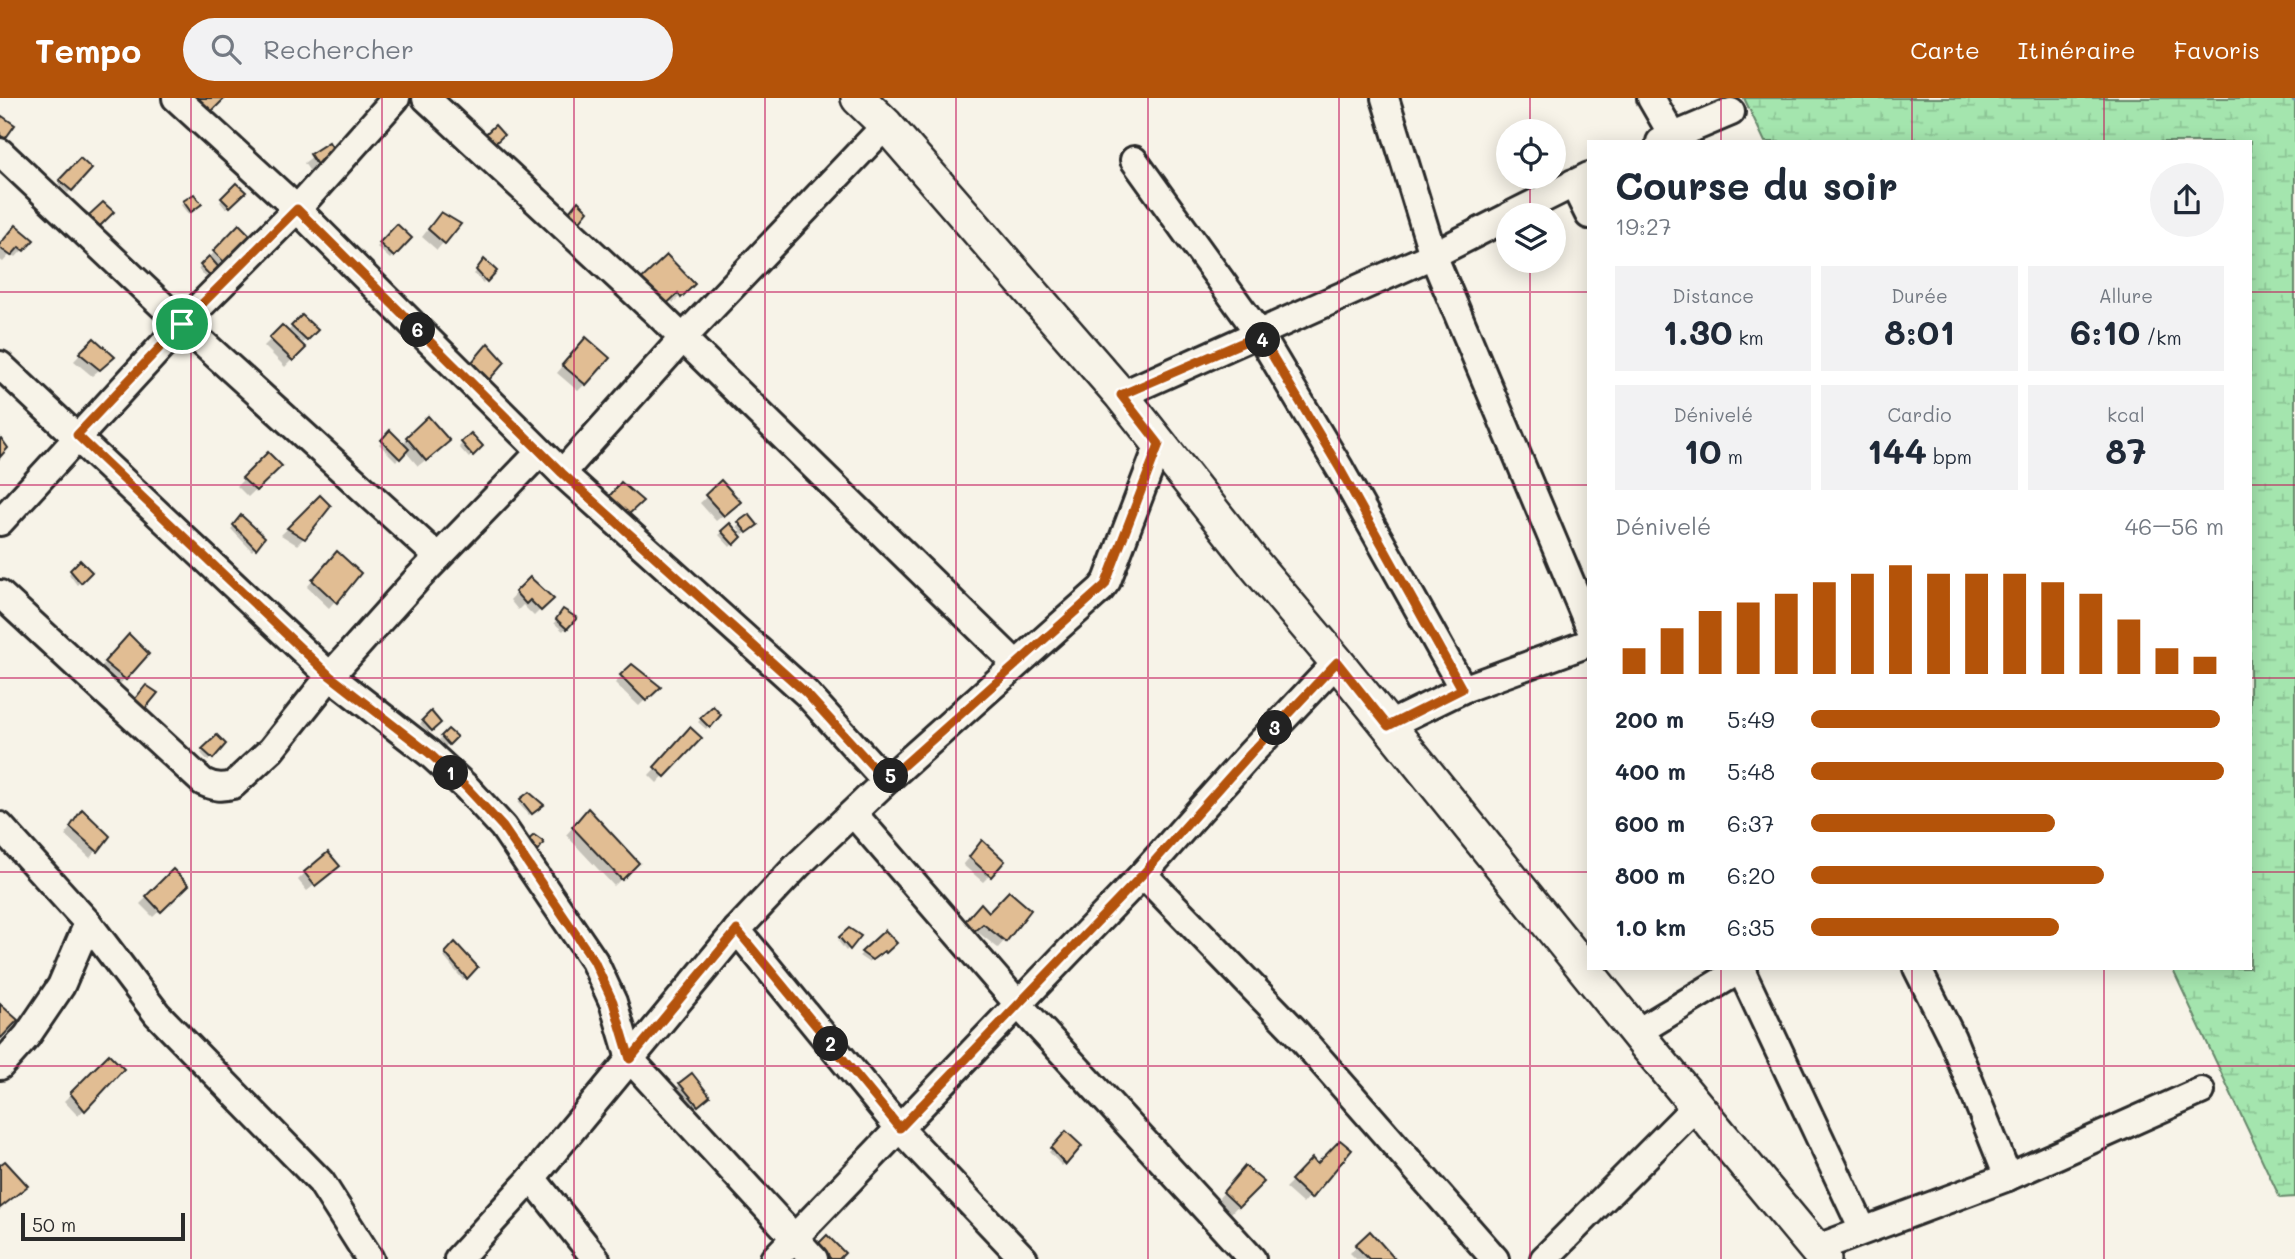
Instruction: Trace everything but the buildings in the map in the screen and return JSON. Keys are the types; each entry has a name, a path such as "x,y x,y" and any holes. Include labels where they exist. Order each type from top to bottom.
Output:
{"street":[{"path":"176,98 297,209 540,453 806,693 886,781"},
{"path":"0,522 77,435 182,324 297,209 396,98"},
{"path":"426,98 683,338 1016,664"},
{"path":"858,98 886,125 1121,395 1636,1033 1820,1254 1863,1230 2008,1177 2201,1091"},
{"path":"1385,98 1433,256 1587,621"},
{"path":"1651,98 1667,139 1731,112"},
{"path":"562,473 683,338 886,125"},
{"path":"0,152 182,324 438,557"},
{"path":"1134,160 1260,335 1347,481 1462,689"},
{"path":"1535,203 1581,179 1587,206"},
{"path":"1121,395 1433,256 1496,223"},
{"path":"0,365 330,676 429,753 467,788 503,827 594,961 613,1002 630,1059 814,1259"},
{"path":"458,1259 532,1178 737,930 797,866 886,781 1105,585 1159,444"},
{"path":"0,594 203,782 214,787 233,785 271,750 330,676 438,557 540,453"},
{"path":"1388,726 1462,689 1587,644"},
{"path":"774,1259 1143,874 1337,662"},
{"path":"853,813 1019,1005 1252,1259"},
{"path":"0,826 88,923 157,1014 321,1182 370,1259"},
{"path":"1143,874 1294,1030 1495,1259"},
{"path":"0,1066 27,1036 61,986 88,923"},
{"path":"737,930 900,1128 1024,1259"},
{"path":"1636,1033 1738,970"},
{"path":"1742,970 1863,1230"},
{"path":"1918,970 1952,1038 2008,1177"},
{"path":"1544,1259 1696,1106"},
{"path":"532,1178 596,1259"}],"green space":[{"path":"1744,98 2295,98 2295,1197 2280,1198 2173,970 2252,970 2252,140 1764,140"}],"route":[{"path":"297,209 540,453 806,693 886,781 1105,585 1159,444 1121,395 1260,335 1380,538 1462,689 1388,726 1337,662 1143,874 900,1128 737,930 630,1059 613,1002 594,961 503,827 467,788 429,753 330,676 77,435 182,324 297,209"}]}
